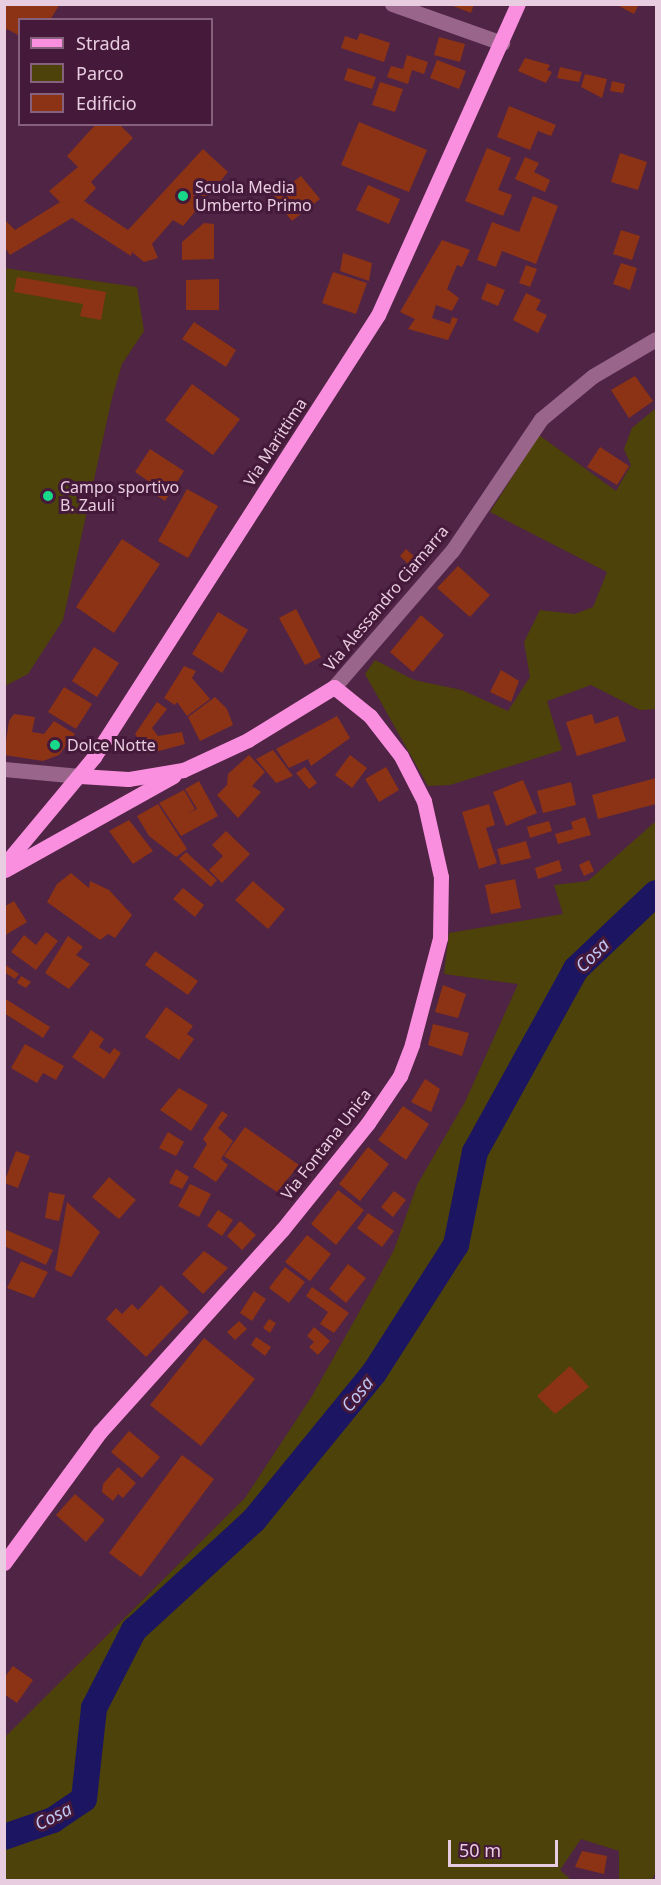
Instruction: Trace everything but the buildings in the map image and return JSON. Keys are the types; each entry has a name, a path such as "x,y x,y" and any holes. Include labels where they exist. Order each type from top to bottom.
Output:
{"main road":[{"name":"Via Marittima","path":"4,865 80,776 378,315 518,4"},
{"name":"Via Alessandro Ciamarra","path":"80,776 128,779 183,770 248,740 334,687"},
{"name":"Via Fontana Unica","path":"4,1563 100,1432 327,1176 400,1076 412,1044 440,938 441,877 432,824 401,756 370,716 334,687"},
{"path":"4,870 183,770"}],"street":[{"path":"392,4 502,43"},
{"name":"Via Alessandro Ciamarra","path":"334,687 452,551 541,419 593,376 657,339"},
{"path":"4,769 80,776"}],"green space":[{"name":"Campo sportivo B. Zauli","path":"4,268 137,287 144,331 122,364 112,398 63,620 28,674 5,686"},
{"path":"656,408 656,709 640,710 591,685 547,701 562,750 450,785 428,786 365,674 375,660 414,680 462,690 508,711 530,677 524,642 540,610 575,614 593,607 607,572 490,512 539,435 616,491 631,465 624,449 632,428"},
{"path":"656,821 656,1871 652,1880 619,1880 619,1851 581,1839 560,1870 571,1880 5,1880 5,1737 245,1498 312,1396 394,1250 417,1185 465,1102 518,984 444,974 449,933 563,914 554,885 588,881"}],"waterway":[{"name":"Cosa","path":"4,1837 53,1820 84,1799 94,1708 134,1630 254,1520 374,1373 456,1245 475,1152 576,969 656,893"}],"place":[{"name":"Scuola Media Umberto Primo","path":"183,196"},
{"name":"Campo sportivo B. Zauli","path":"48,496"},
{"name":"Dolce Notte","path":"55,745"}]}
